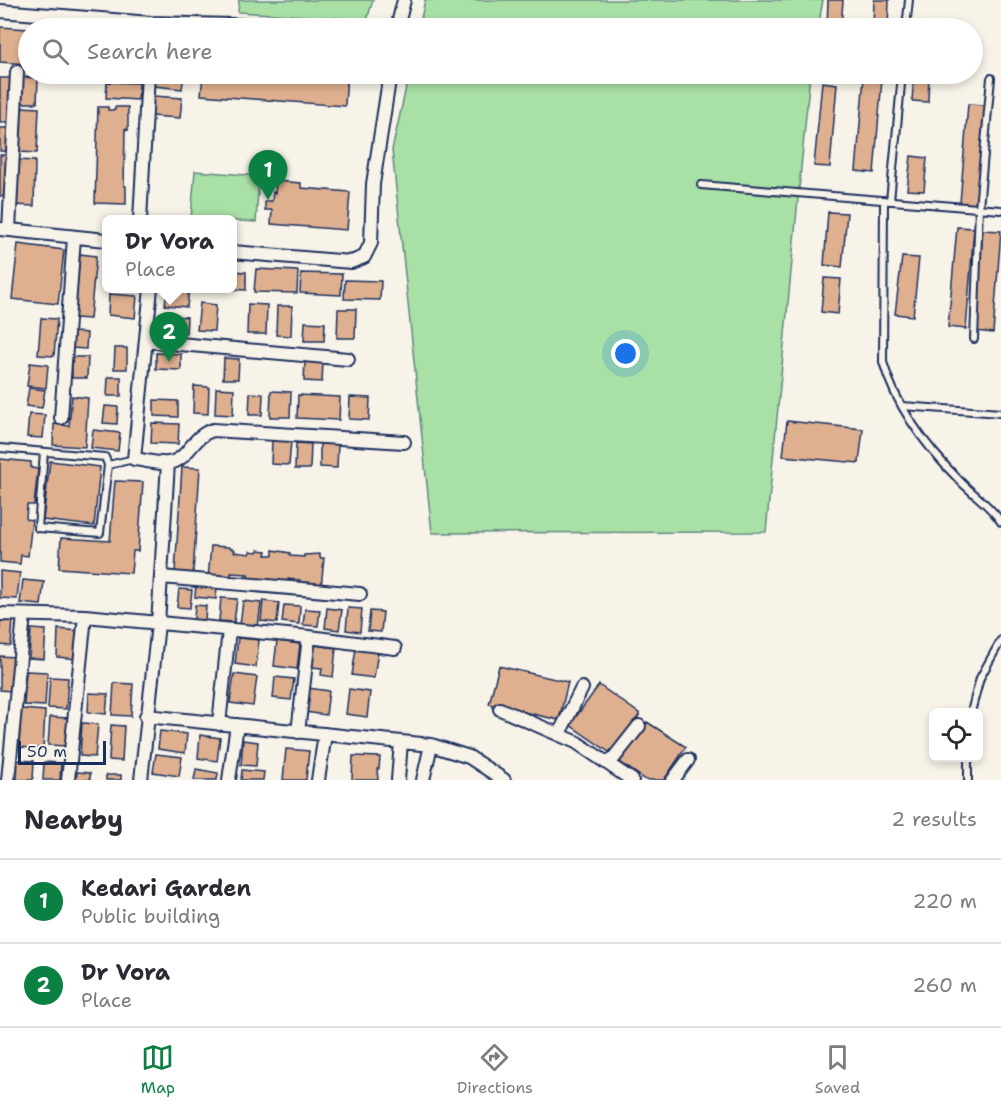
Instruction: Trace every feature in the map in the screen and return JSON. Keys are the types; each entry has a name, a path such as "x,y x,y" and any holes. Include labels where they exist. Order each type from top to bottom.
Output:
{"street":[{"path":"400,18 404,0"},
{"path":"0,11 70,18"},
{"path":"17,72 4,230 102,240"},
{"path":"140,215 147,84"},
{"path":"237,252 351,262 364,257 371,243 372,184 388,84"},
{"path":"61,418 74,237"},
{"path":"150,293 134,459 168,463 179,459 203,433 213,430 404,442"},
{"path":"146,341 348,359"},
{"path":"141,780 146,716 158,624 168,463"},
{"path":"160,577 360,594"},
{"path":"0,614 85,616 394,648"},
{"path":"8,780 6,727 24,615"},
{"path":"68,780 85,616"},
{"path":"219,724 229,630"},
{"path":"298,732 309,638"},
{"path":"559,734 582,688"},
{"path":"500,709 576,742 632,780"},
{"path":"146,716 430,745 469,757 504,780"},
{"path":"229,780 237,725"},
{"path":"609,764 639,726"},
{"path":"318,780 325,734"},
{"path":"398,780 401,742"},
{"path":"423,780 430,745"},
{"path":"673,780 688,760"}],"lane":[{"path":"907,18 909,0"},
{"path":"974,339 979,208 991,78"},
{"path":"901,84 887,200 883,362 889,383 932,450 994,512 1001,522"},
{"path":"701,185 1001,210"},
{"path":"902,406 1001,412"},
{"path":"0,448 105,457 108,465 100,533 38,528 44,452"},
{"path":"108,465 134,459"},
{"path":"972,708 980,678 999,651 1001,640"},
{"path":"968,762 968,780"}],"green space":[{"path":"239,0 373,0 368,18 238,12"},
{"path":"425,0 823,0 820,18 421,18"},
{"path":"407,84 809,84 766,532 432,533 392,150"},
{"path":"195,171 259,176 256,222 237,221 237,215 191,215"}],"building":[{"path":"828,0 843,0 842,18 827,18"},
{"path":"874,0 889,0 888,18 873,18"},
{"path":"0,27 18,28 18,63 0,62"},
{"path":"0,78 11,78 10,122 0,122"},
{"path":"20,84 38,84 37,103 20,103"},
{"path":"107,84 139,84 138,100 106,98"},
{"path":"154,84 183,84 182,89 154,86"},
{"path":"202,84 346,84 345,106 201,95"},
{"path":"822,84 837,84 830,167 814,166"},
{"path":"863,84 882,84 874,173 856,171"},
{"path":"913,84 929,84 928,102 912,101"},
{"path":"153,96 182,98 180,118 151,116"},
{"path":"968,104 985,105 977,204 960,203"},
{"path":"21,107 39,108 37,153 20,152"},
{"path":"98,107 115,110 115,107 128,107 128,130 125,129 126,204 95,203"},
{"path":"0,128 8,128 7,151 0,151"},
{"path":"0,155 9,155 8,196 0,196"},
{"path":"911,156 927,158 924,191 907,190"},
{"path":"16,160 35,161 34,206 15,205"},
{"path":"276,181 301,183 301,188 350,192 347,230 271,224 272,210 265,210 265,201 272,201"},
{"path":"828,212 847,213 842,267 824,265"},
{"path":"957,227 974,228 966,329 948,327"},
{"path":"983,230 1001,231 993,333 975,331"},
{"path":"18,244 64,250 58,304 12,299"},
{"path":"80,254 96,256 90,319 74,318"},
{"path":"902,257 919,258 913,316 895,314"},
{"path":"256,269 298,271 297,293 254,292"},
{"path":"237,271 246,272 246,290 237,290"},
{"path":"301,273 342,274 341,295 300,293"},
{"path":"824,278 841,279 838,314 821,312"},
{"path":"345,280 381,281 380,300 344,299"},
{"path":"166,293 188,293 187,307 165,305"},
{"path":"109,294 137,296 135,318 108,315"},
{"path":"200,303 216,305 214,331 197,330"},
{"path":"248,304 267,305 266,334 247,334"},
{"path":"277,306 292,306 291,336 276,335"},
{"path":"338,309 356,309 355,338 337,338"},
{"path":"163,315 187,317 186,334 161,332"},
{"path":"41,318 57,319 54,356 38,355"},
{"path":"305,322 325,323 324,341 304,341"},
{"path":"73,332 87,333 86,349 72,348"},
{"path":"115,348 127,348 127,369 114,369"},
{"path":"156,353 181,354 181,370 156,369"},
{"path":"72,357 88,357 87,378 72,378"},
{"path":"224,358 239,359 238,379 223,379"},
{"path":"305,361 323,362 322,382 304,381"},
{"path":"30,363 48,365 46,388 27,386"},
{"path":"108,377 121,377 121,396 107,396"},
{"path":"194,386 209,387 208,414 193,413"},
{"path":"29,388 45,390 42,408 26,406"},
{"path":"216,388 234,389 233,415 215,414"},
{"path":"271,391 291,392 290,417 270,417"},
{"path":"250,393 263,394 262,415 249,415"},
{"path":"298,395 340,397 339,420 297,418"},
{"path":"72,396 88,398 85,447 53,445 54,424 69,426"},
{"path":"350,397 370,398 369,420 349,419"},
{"path":"154,400 178,401 178,417 154,416"},
{"path":"105,406 118,407 117,424 103,423"},
{"path":"29,414 45,415 43,438 27,437"},
{"path":"787,421 863,429 859,463 783,456"},
{"path":"152,423 179,424 178,444 151,443"},
{"path":"93,430 120,433 118,451 91,448"},
{"path":"272,440 291,441 289,465 271,464"},
{"path":"296,443 311,444 310,469 295,469"},
{"path":"320,443 338,444 337,468 320,467"},
{"path":"0,459 31,462 31,468 38,469 34,505 27,505 26,519 32,520 28,556 21,555 20,564 0,562"},
{"path":"50,461 100,467 94,526 43,520"},
{"path":"182,467 200,468 193,573 175,572"},
{"path":"115,481 143,482 138,551 133,551 131,573 59,568 61,538 110,541"},
{"path":"211,546 228,547 235,550 234,552 250,554 250,551 257,552 258,550 267,551 266,555 273,555 273,550 290,553 290,556 304,557 304,555 320,554 320,558 324,558 321,587 300,584 300,580 288,579 288,583 271,582 271,579 265,579 265,581 248,579 248,574 231,573 231,577 208,579"},
{"path":"0,571 20,573 17,599 0,598"},
{"path":"23,580 44,582 41,605 20,603"},
{"path":"196,585 217,587 216,599 195,597"},
{"path":"179,589 192,590 190,608 177,607"},
{"path":"221,598 237,599 234,622 219,621"},
{"path":"243,601 261,603 258,627 240,625"},
{"path":"263,601 279,603 277,623 261,621"},
{"path":"195,605 206,606 205,621 194,620"},
{"path":"284,605 300,606 299,624 282,622"},
{"path":"327,608 342,610 339,630 325,628"},
{"path":"348,608 362,609 360,632 346,630"},
{"path":"305,609 320,610 318,626 303,625"},
{"path":"370,611 383,612 381,632 368,631"},
{"path":"0,619 13,620 11,646 0,645"},
{"path":"31,629 46,630 44,659 29,658"},
{"path":"58,629 79,631 77,659 57,657"},
{"path":"238,638 259,640 256,667 235,664"},
{"path":"277,641 300,644 297,669 274,666"},
{"path":"314,645 336,648 333,677 321,675 322,668 312,667"},
{"path":"356,648 378,651 374,678 352,675"},
{"path":"0,656 14,657 11,691 0,690"},
{"path":"499,666 568,682 559,720 489,704"},
{"path":"26,671 47,672 45,706 24,705"},
{"path":"234,674 257,677 253,706 230,703"},
{"path":"50,677 68,678 66,709 48,708"},
{"path":"275,677 294,679 291,700 273,698"},
{"path":"114,683 133,684 131,716 112,715"},
{"path":"599,685 640,714 612,754 570,725"},
{"path":"308,688 329,691 326,715 305,712"},
{"path":"349,689 370,692 367,717 346,714"},
{"path":"89,693 108,694 106,714 88,712"},
{"path":"21,709 45,711 43,749 19,747"},
{"path":"50,717 69,718 67,746 48,745"},
{"path":"647,722 686,747 664,780 646,780 620,762"},
{"path":"82,723 98,724 95,757 80,756"},
{"path":"111,725 124,726 122,761 109,760"},
{"path":"160,731 187,734 185,753 158,749"},
{"path":"200,735 220,738 217,761 198,758"},
{"path":"243,740 258,742 256,766 241,765"},
{"path":"286,749 309,751 306,780 283,780"},
{"path":"156,754 182,757 179,776 153,772"},
{"path":"353,756 380,757 379,769 377,769 378,780 352,780"},
{"path":"18,760 34,761 33,780 17,780"},
{"path":"44,762 61,763 60,780 43,780"},
{"path":"196,769 218,773 217,780 194,780"},
{"path":"242,770 264,772 263,780 241,780"},
{"path":"77,772 90,773 90,780 76,780"},
{"path":"106,775 121,775 121,780 106,780"}],"place":[{"name":"Kedari Garden","path":"268,200"},
{"name":"Dr Vora","path":"169,362"}]}
